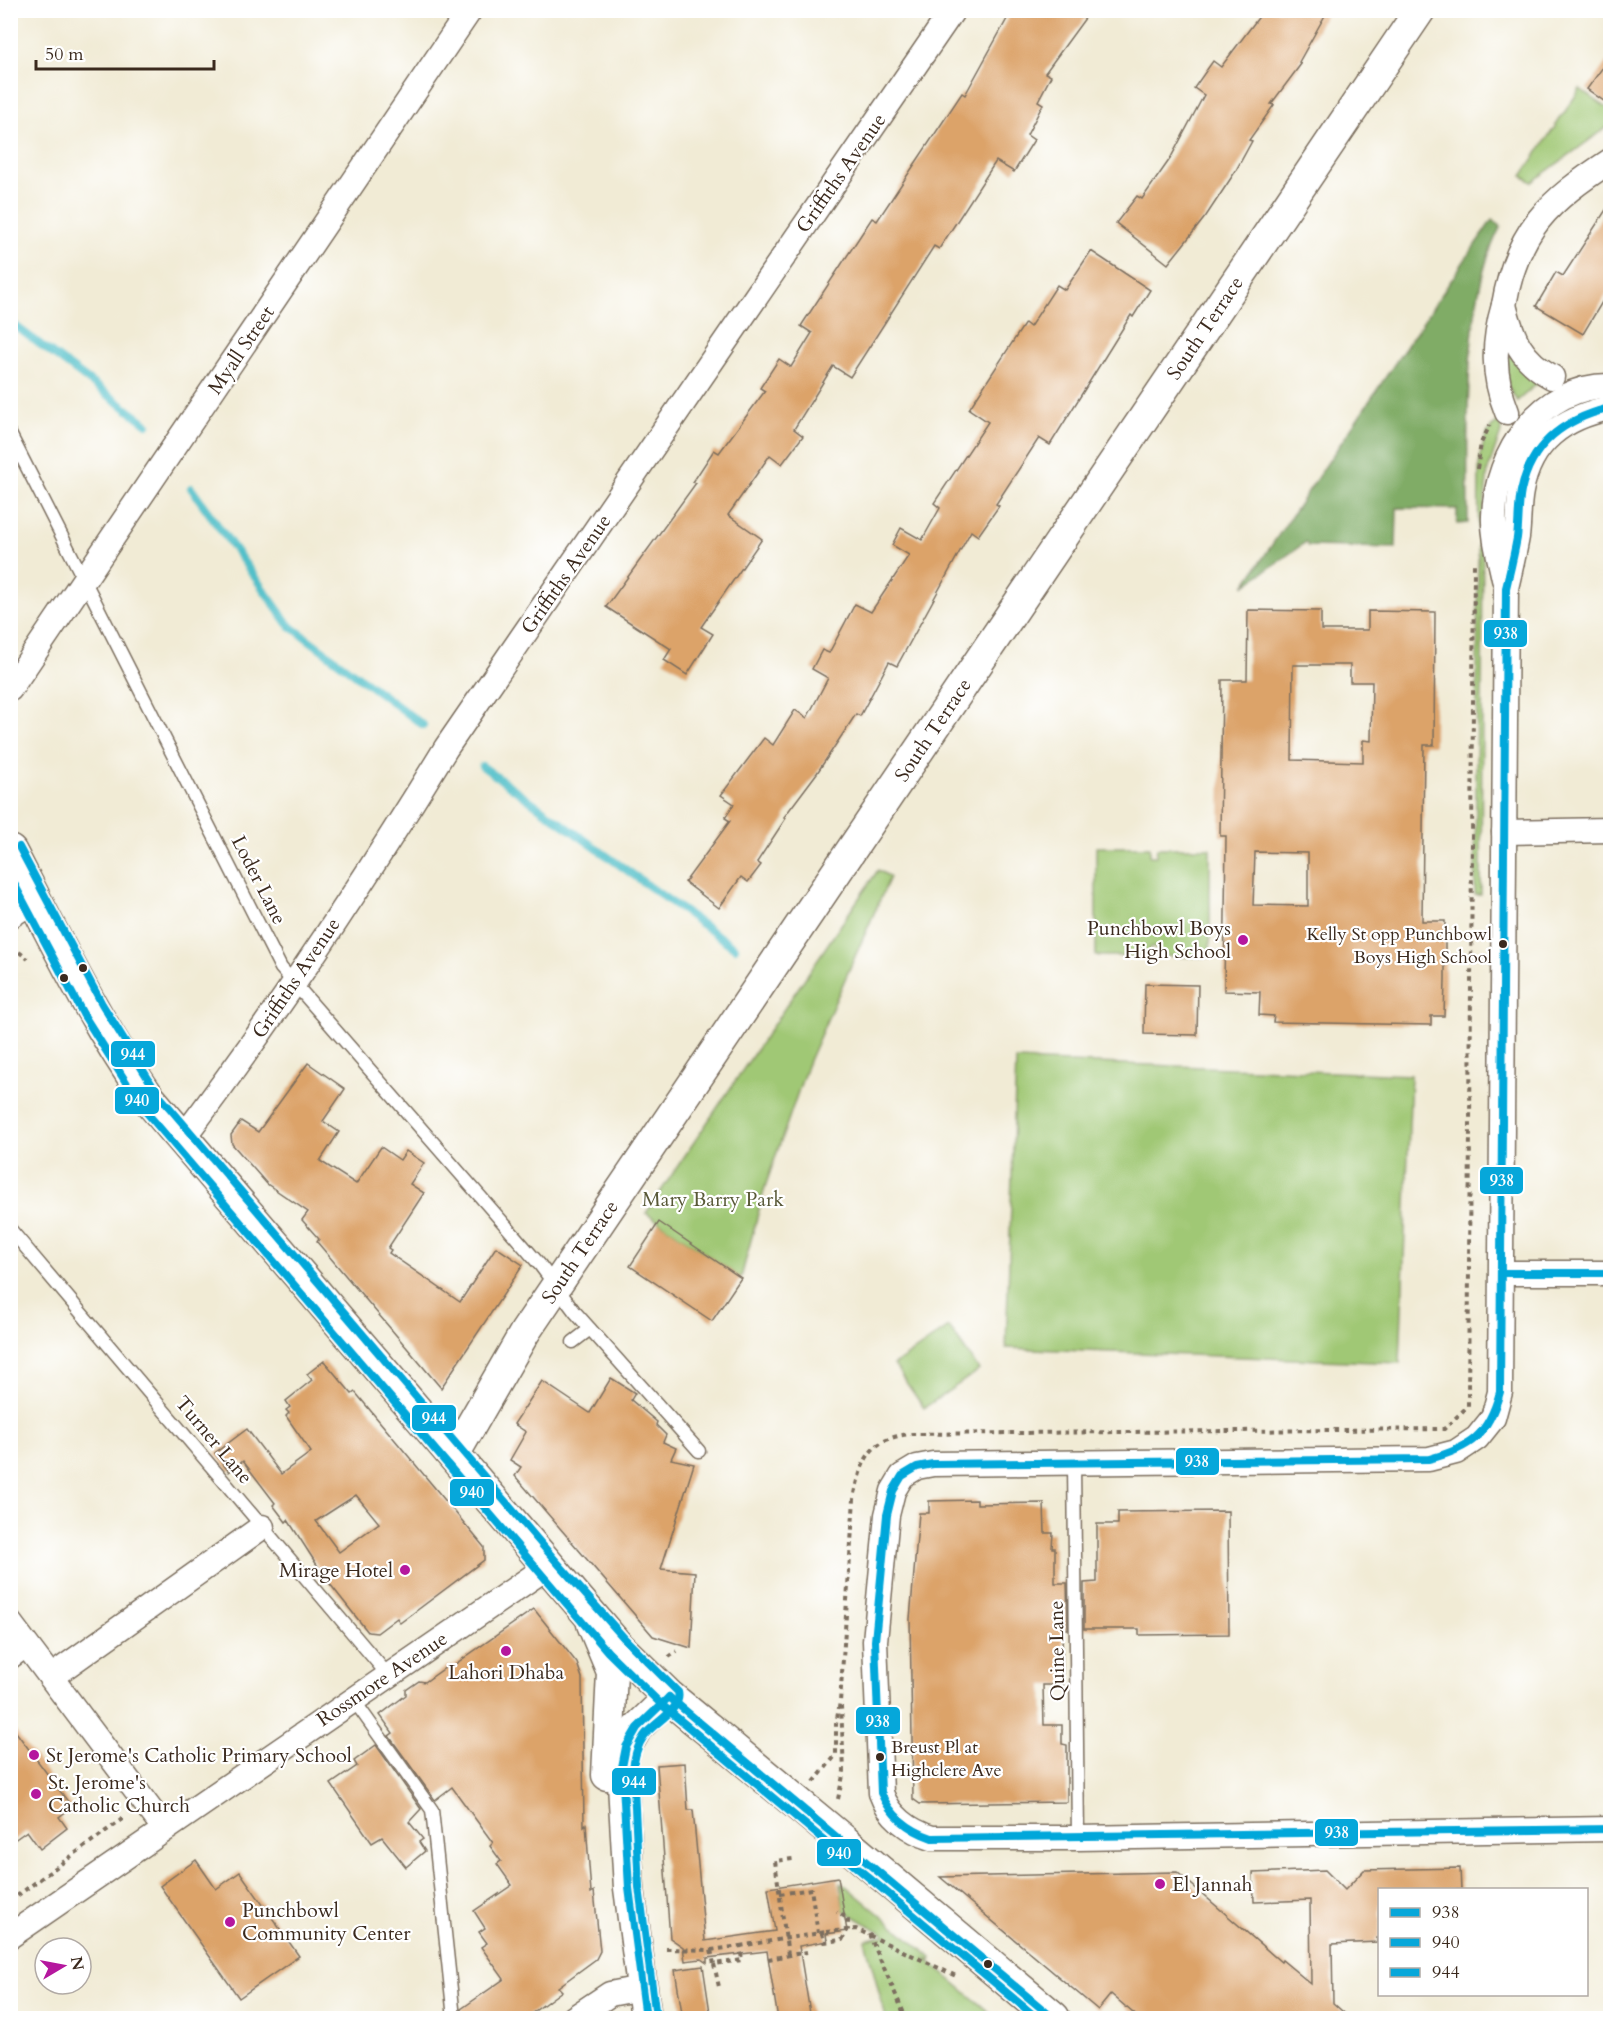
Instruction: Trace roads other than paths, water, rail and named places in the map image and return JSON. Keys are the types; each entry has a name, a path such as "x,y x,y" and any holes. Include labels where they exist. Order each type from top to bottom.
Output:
{"main road":[{"path":"10,852 23,908 75,982 116,1052 149,1099 547,1567 669,1697 1053,2019"}],"street":[{"name":"Myall Street","path":"10,688 470,10"},
{"name":"Griffiths Avenue","path":"182,1139 387,845 446,748 953,10"},
{"name":"South Terrace","path":"454,1455 493,1384 556,1287 1420,10"},
{"path":"1499,418 1494,358 1496,333 1510,277 1520,252 1530,232 1547,208 1564,192 1611,161"},
{"path":"1504,305 1512,332 1522,354 1538,369 1552,377"},
{"path":"1611,386 1584,390 1551,404 1534,418 1516,439 1500,474 1494,519 1506,588 1502,1273 1498,1406 1485,1430 1468,1446 1456,1452 1429,1459 933,1464 917,1467 902,1476 893,1491 887,1515 875,1641 878,1770 885,1804 900,1821 920,1835 944,1840 1611,1829"},
{"path":"1506,588 1516,538 1521,492 1532,458 1562,425 1589,412 1611,408"},
{"path":"1504,832 1611,830"},
{"path":"1502,1273 1611,1273"},
{"path":"51,1677 262,1527"},
{"name":"Rossmore Avenue","path":"10,1936 547,1567"},
{"path":"585,1609 604,1648 612,1672 609,1789 624,1826"},
{"path":"10,1623 164,1828"},
{"path":"646,2019 624,1826 622,1767 626,1747 637,1728 669,1697"},
{"path":"574,2019 610,1994 641,1988"}],"lane":[{"name":"Loder Lane","path":"10,434 281,968 540,1265 590,1329 699,1451"},
{"name":"Turner Lane","path":"10,1230 388,1675"},
{"path":"573,1342 590,1329"},
{"name":"Quine Lane","path":"1074,1463 1078,1838"},
{"path":"10,1664 30,1649"},
{"path":"353,1699 432,1810 454,2019"}],"waterway":[{"path":"10,322 147,424"},
{"path":"191,488 289,625 423,725"},
{"path":"482,766 735,948"}],"place":[{"name":"Punchbowl Boys High School","path":"1243,940"},
{"name":"Kelly St opp Punchbowl Boys High School","path":"1503,944"},
{"name":"Mirage Hotel","path":"405,1570"},
{"name":"Lahori Dhaba","path":"506,1651"},
{"name":"St Jerome's Catholic Primary School","path":"34,1755"},
{"name":"Breust Pl at Highclere Ave","path":"880,1757"},
{"name":"St. Jerome's Catholic Church","path":"36,1794"},
{"name":"El Jannah","path":"1160,1884"},
{"name":"Punchbowl Community Center","path":"230,1922"}],"park label":[{"name":"Mary Barry Park","path":"713,1199"}]}
